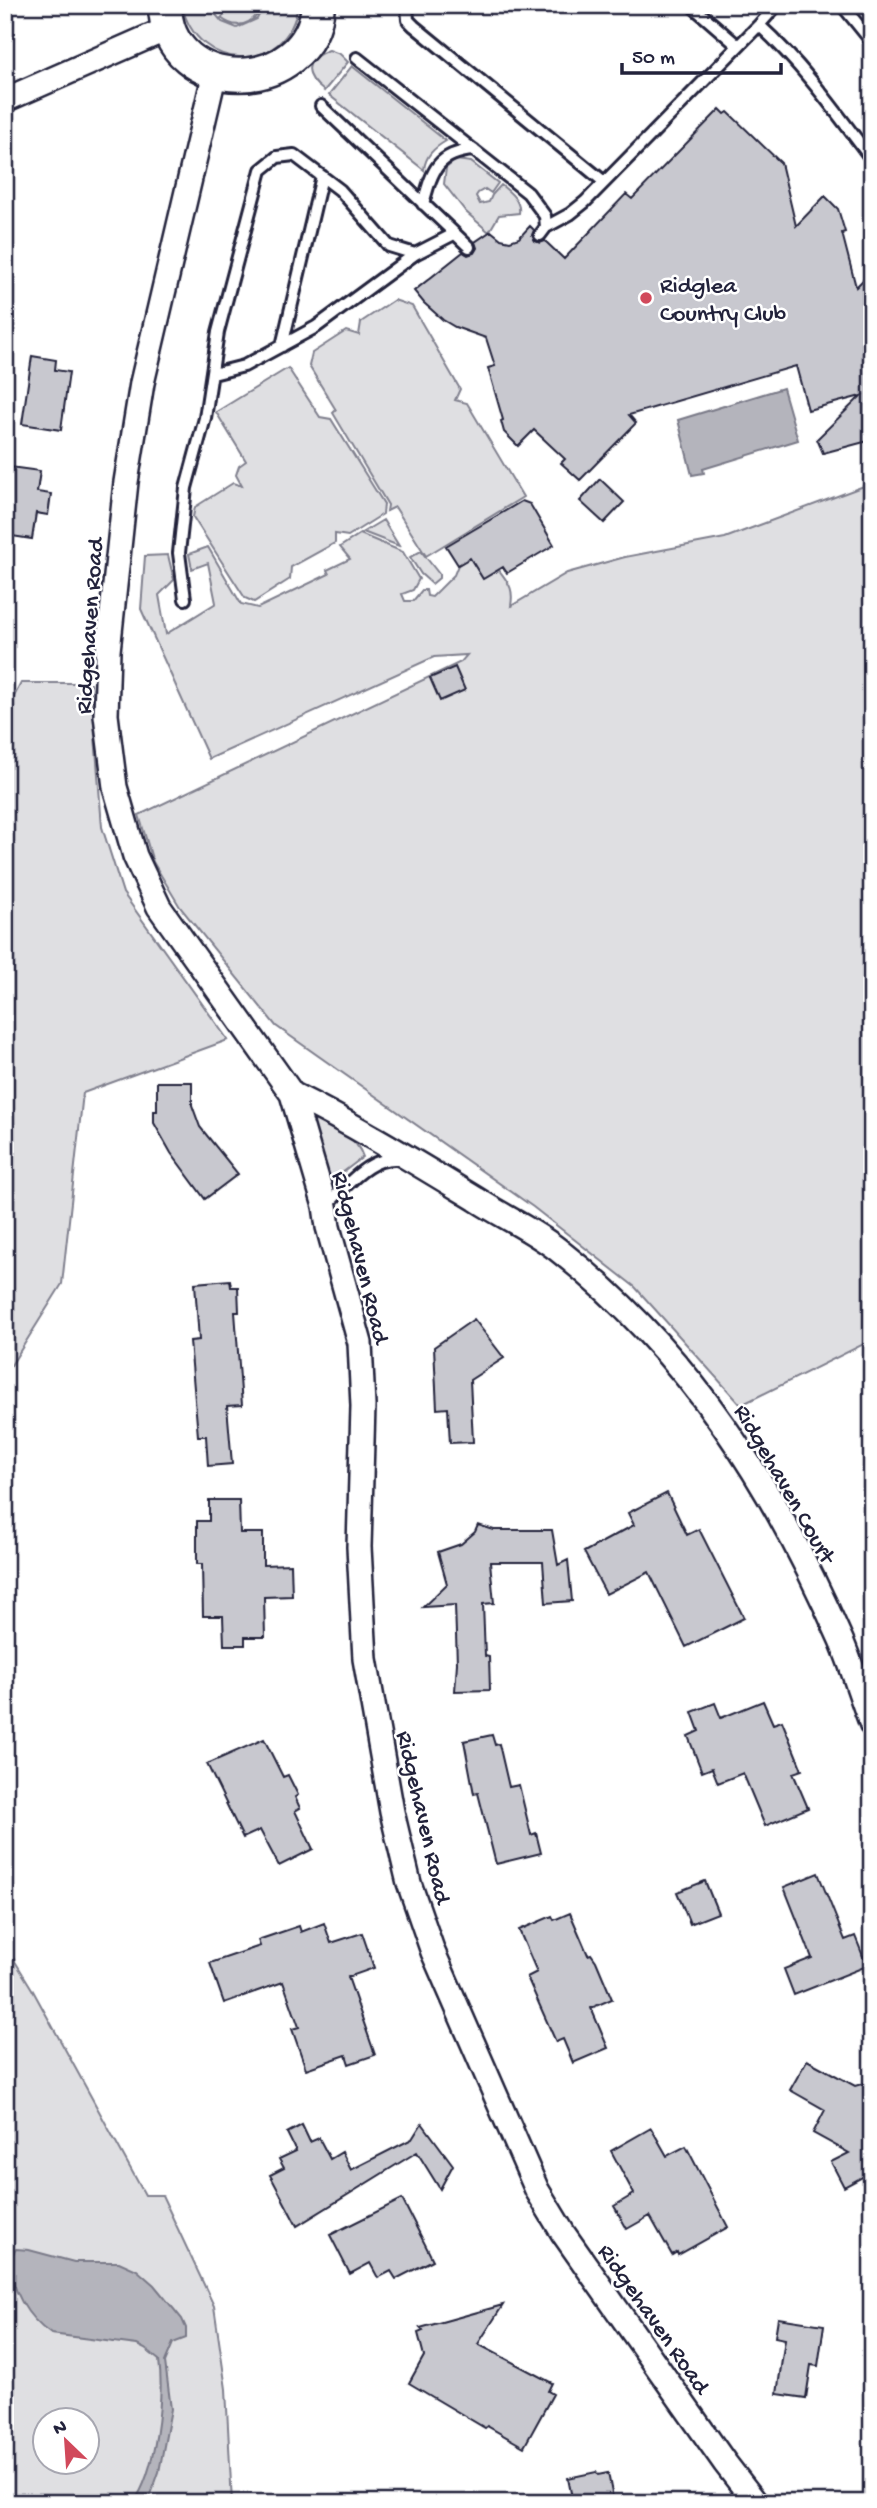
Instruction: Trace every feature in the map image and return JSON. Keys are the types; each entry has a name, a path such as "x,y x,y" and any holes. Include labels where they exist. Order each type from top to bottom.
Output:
{"street":[{"path":"5,100 167,17 186,55 197,64 215,72 232,75 278,67 293,56 313,30 318,5"},
{"name":"Ridgehaven Road","path":"215,72 142,383 126,482 108,651 106,715 115,787 135,856 159,907 292,1094 325,1206 328,1227 360,1343 363,1406 359,1547 365,1659 392,1812 409,1883 433,1952 537,2190 578,2255 756,2503"},
{"name":"Ridgehaven Court","path":"292,1094 345,1120 556,1248 637,1320 698,1389 757,1475 806,1564 842,1643 872,1725"}],"lane":[{"path":"407,5 408,20 414,26 603,181"},
{"path":"691,5 737,45"},
{"path":"357,58 528,193 545,216 543,231 584,202 777,5"},
{"path":"842,5 872,42"},
{"path":"759,25 776,40 807,77 872,160"},
{"path":"321,106 469,247"},
{"path":"423,204 437,164 454,153 474,150"},
{"path":"185,599 179,553 186,488 205,418 218,332 261,170 277,157 294,155 340,190 389,246 415,254"},
{"path":"282,346 322,176"},
{"path":"213,374 244,366 316,327 415,254 454,234"},
{"path":"325,1206 372,1165 395,1159 416,1163"}],"shaded area":[{"path":"182,5 208,5 222,22 237,28 257,19 264,5 298,5 291,28 278,45 261,54 242,57 222,54 205,44 191,27"},
{"path":"234,7 250,13 255,10 259,13 241,25 231,24 221,18"},
{"path":"329,50 340,54 348,62 324,91 312,79 309,68 315,58"},
{"path":"352,66 446,141 431,153 424,170 329,95"},
{"path":"456,160 471,162 498,183 491,193 485,189 478,193 476,196 480,204 489,202 501,185 517,201 519,213 499,215 489,232 466,212 444,184 446,168"},
{"path":"394,300 412,306 460,389 455,400 467,403 523,497 426,556 395,507 387,511 388,505 333,413 336,410 309,366 312,353 346,331 359,335 361,322"},
{"path":"288,368 320,417 331,419 384,504 383,514 348,536 335,534 335,543 291,567 290,579 254,602 245,598 193,517 195,507 233,483 242,486 236,475 239,466 246,461 216,412"},
{"path":"783,388 798,440 703,469 704,473 692,475 678,420"},
{"path":"872,483 872,1340 741,1405 635,1287 533,1207 276,1026 180,907 153,862 139,815 461,662 467,655 434,657 209,759 141,609 145,556 168,555 174,580 159,595 166,634 216,603 208,563 192,569 189,554 208,547 241,604 258,608 329,574 327,570 350,559 340,547 360,534 403,552 419,579 413,590 402,594 405,601 413,601 422,590 426,590 427,596 432,597 454,575 458,565 470,558 483,579 499,570 510,586 511,606 567,573 625,557 725,538"},
{"path":"383,520 399,546 363,532"},
{"path":"421,551 439,574 439,578 432,584 421,574 410,557"},
{"path":"21,683 91,683 102,827 123,893 228,1040 83,1093 62,1284 5,1375 5,714"},
{"path":"316,1118 350,1138 363,1157 332,1178 313,1126"},
{"path":"5,1945 145,2195 162,2195 214,2306 226,2389 232,2503 5,2503"},
{"path":"16,2249 74,2262 119,2262 137,2270 154,2285 182,2319 186,2338 173,2343 165,2362 171,2409 159,2472 148,2503 133,2503 141,2490 153,2454 159,2414 159,2360 137,2345 51,2334 34,2319 17,2292 9,2260"}],"building":[{"name":"Ridglea Country Club","path":"720,109 725,114 728,112 781,163 796,226 825,196 838,209 856,287 872,271 872,440 823,453 817,439 861,396 808,410 796,366 629,415 636,423 580,480 561,463 565,459 534,430 518,446 504,432 488,368 495,366 486,338 443,320 414,291 463,252 468,255 474,253 477,248 475,242 491,231 501,239 510,241 519,238 530,226 534,230 532,235 535,241 545,241 564,259 626,194 632,199"},
{"path":"32,356 56,360 55,370 69,372 61,430 22,424"},
{"path":"10,467 40,471 37,492 51,494 48,515 36,513 32,539 5,535 5,481 8,482"},
{"path":"600,479 624,502 604,523 580,501"},
{"path":"522,501 530,504 554,545 507,573 503,567 483,579 470,558 458,565 446,546"},
{"path":"455,667 465,690 440,701 430,678"},
{"path":"157,1082 192,1082 192,1105 200,1127 238,1174 205,1199 171,1153 154,1123 154,1111 157,1111"},
{"path":"230,1280 231,1287 238,1287 239,1312 235,1312 242,1405 227,1406 232,1464 208,1466 206,1436 198,1436 190,1341 199,1340 195,1283"},
{"path":"474,1319 504,1358 470,1380 473,1442 450,1443 448,1408 437,1409 434,1347"},
{"path":"667,1493 687,1535 699,1529 744,1618 686,1647 649,1572 606,1594 584,1552 634,1525 628,1513"},
{"path":"209,1500 239,1500 240,1533 263,1533 263,1565 291,1564 292,1596 264,1597 265,1637 245,1637 245,1645 224,1645 223,1616 203,1616 202,1564 197,1564 197,1521 209,1521"},
{"path":"478,1525 494,1530 552,1530 558,1565 568,1560 572,1601 546,1603 543,1562 490,1562 494,1603 483,1604 485,1656 489,1657 490,1690 455,1691 455,1605 423,1607 447,1584 438,1552 461,1544 475,1532"},
{"path":"763,1701 773,1724 782,1721 802,1770 793,1773 808,1808 765,1826 743,1773 718,1783 712,1768 702,1772 688,1736 699,1731 692,1712 715,1703 721,1718"},
{"path":"492,1735 495,1745 499,1744 509,1787 519,1785 531,1835 536,1833 541,1853 496,1864 478,1793 474,1794 464,1741"},
{"path":"264,1739 283,1777 288,1775 298,1795 295,1797 300,1808 295,1811 313,1849 279,1866 260,1830 243,1838 207,1764"},
{"path":"818,1873 845,1940 855,1936 867,1966 794,1995 784,1969 812,1958 784,1887"},
{"path":"705,1881 718,1913 690,1924 677,1892"},
{"path":"570,1913 588,1955 591,1954 596,1961 612,1999 591,2008 608,2048 573,2063 563,2039 556,2042 527,1977 537,1972 519,1930 552,1916 554,1920"},
{"path":"324,1923 331,1943 362,1933 374,1968 348,1977 375,2055 349,2064 346,2055 306,2069 292,2029 299,2027 283,1982 224,2003 210,1963 260,1946 258,1940 299,1926 301,1932"},
{"path":"807,2060 855,2086 865,2083 872,2092 872,2172 844,2187 831,2162 849,2153 813,2133 825,2110 790,2090"},
{"path":"422,2123 453,2165 440,2189 417,2152 297,2226 270,2175 284,2168 279,2159 296,2151 287,2133 302,2125 310,2142 319,2138 330,2159 342,2152 351,2170 412,2139"},
{"path":"651,2128 667,2156 686,2146 728,2227 678,2255 677,2252 672,2255 650,2216 627,2229 614,2206 634,2194 611,2151"},
{"path":"402,2199 433,2260 396,2279 391,2271 378,2278 370,2263 350,2274 330,2235"},
{"path":"503,2305 478,2344 552,2383 548,2391 553,2394 524,2447 487,2426 485,2428 409,2383 424,2356 418,2333 423,2331 420,2328"},
{"path":"778,2318 824,2325 818,2366 811,2365 806,2398 777,2394 785,2339 775,2337"},
{"path":"596,2472 598,2475 608,2473 614,2503 573,2503 568,2478"}],"place":[{"name":"Ridglea Country Club","path":"646,298"}]}
